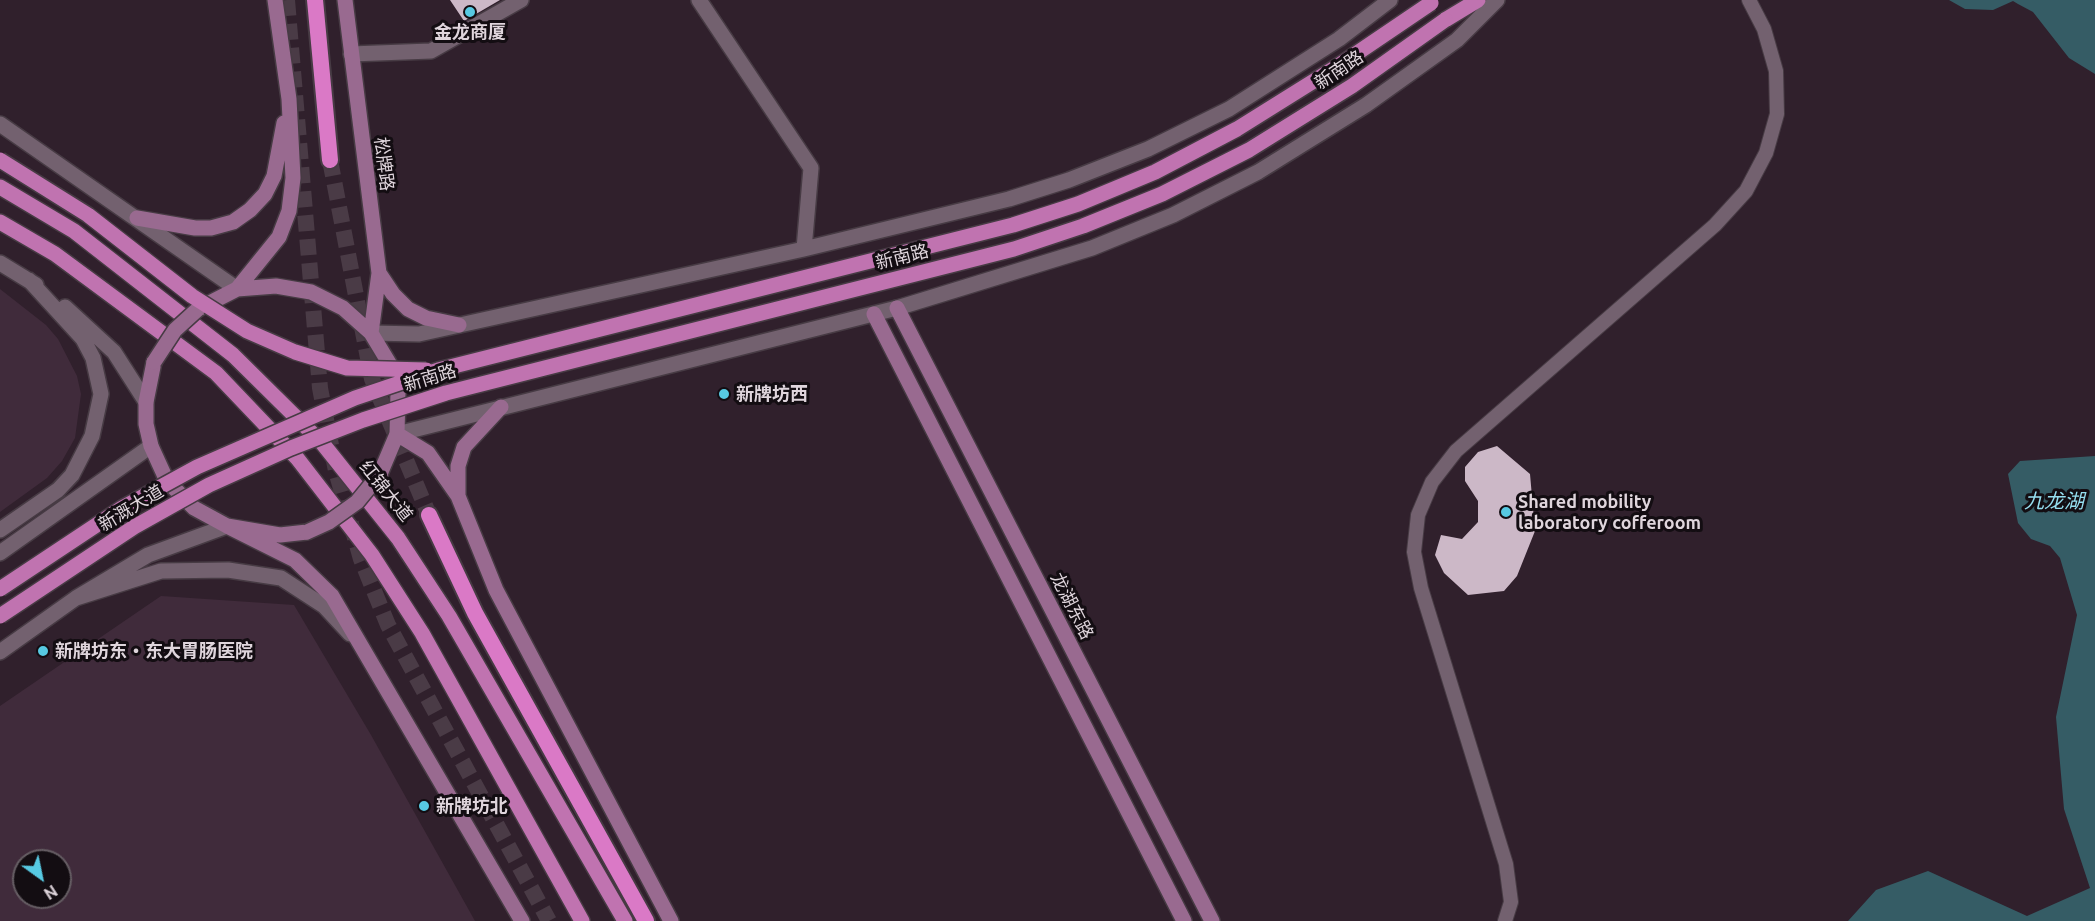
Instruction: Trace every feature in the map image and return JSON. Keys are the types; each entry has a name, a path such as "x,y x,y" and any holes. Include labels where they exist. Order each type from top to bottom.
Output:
{"highway":[{"path":"315,0 330,160"},
{"name":"红锦大道","path":"429,514 475,612 646,921"}],"main road":[{"path":"237,290 279,237 290,211 293,178 289,99 275,0"},
{"name":"松牌路","path":"345,0 379,273 371,333"},
{"name":"新南路","path":"291,448 363,420 446,393 1014,249 1083,226 1162,194 1249,150 1352,86 1444,20 1478,0"},
{"name":"新南路","path":"282,428 355,398 438,370 1013,225 1078,204 1155,172 1237,129 1341,64 1432,1"},
{"path":"137,218 195,228 210,228 233,222 250,210 265,194 274,176 289,99"},
{"path":"0,160 88,215 192,296 247,331 295,352 347,368 438,370"},
{"name":"红锦大道","path":"0,187 74,231 233,355 323,444 398,538 449,616 625,921"},
{"path":"0,222 55,254 216,373 297,458 372,555 422,633 582,921"},
{"path":"379,273 393,294 408,309 426,318 459,325"},
{"path":"227,526 280,535 307,532 329,522 357,502 380,474 397,434 398,392 389,363 371,333 343,308 311,292 276,286 237,290 198,309 175,330 154,362 146,402 151,446 167,481 194,508 227,526 295,560 332,596 522,921"},
{"name":"龙湖东路","path":"897,308 1212,921"},
{"path":"874,314 1184,921"},
{"path":"458,496 458,466 464,447 501,407"},
{"name":"新溉大道","path":"0,589 122,508 196,467 282,428"},
{"path":"397,434 428,453 458,496 496,590 671,921"},
{"name":"新溉大道","path":"0,616 134,527 209,485 291,448"}],"street":[{"path":"351,54 431,51 520,0"},
{"path":"699,0 811,168 804,249"},
{"name":"新南路","path":"371,333 419,334 804,249 1009,199 1069,180 1148,149 1229,109 1339,39 1390,0"},
{"path":"397,434 897,308 1092,248 1173,215 1258,172 1366,105 1457,40 1497,0"},
{"path":"1505,921 1511,902 1506,864 1421,588 1414,552 1418,515 1432,482 1456,451 1715,225 1746,191 1766,153 1777,114 1776,72 1764,29 1749,0"},
{"path":"0,124 237,290"},
{"path":"0,263 29,280 78,317 114,352 146,402"},
{"path":"0,530 57,490 72,475 92,435 99,415 101,394 93,358 83,339 29,280"},
{"name":"新溉大道","path":"0,553 151,446"},
{"path":"13,521 94,486"},
{"path":"0,652 76,598 148,555 227,526"},
{"path":"76,598 161,571 228,570 281,578 324,606 365,650"}],"shaded area":[{"path":"0,289 46,325 58,339 77,376 81,394 75,438 62,461 47,478 0,512"},
{"path":"161,596 294,605 371,735 475,921 0,921 0,706"}],"water":[{"path":"1949,0 2095,0 2095,74 2069,58 2033,12 2013,1 1993,10 1965,9"},
{"name":"九龙湖","path":"2095,456 2095,921 1848,921 1876,890 1928,871 2027,916 2090,888 2064,809 2056,717 2077,615 2060,558 2050,546 2031,539 2018,523 2008,474 2020,461"}],"building":[{"name":"金龙商厦","path":"450,0 500,0 464,21"},
{"name":"Shared mobility laboratory cofferoom","path":"1497,446 1530,474 1535,531 1517,576 1504,591 1468,595 1444,573 1435,555 1441,535 1462,539 1478,522 1478,501 1465,481 1465,467 1478,452"}],"tunnel":[{"path":"287,0 320,388 336,471 361,559 388,625 549,921"},
{"path":"330,160 372,379 429,515"}],"place":[{"name":"金龙商厦","path":"470,12"},
{"name":"新牌坊西","path":"724,394"},
{"name":"Shared mobility laboratory cofferoom","path":"1506,512"},
{"name":"新牌坊东‧东大胃肠医院","path":"43,651"},
{"name":"新牌坊北","path":"424,806"}]}
